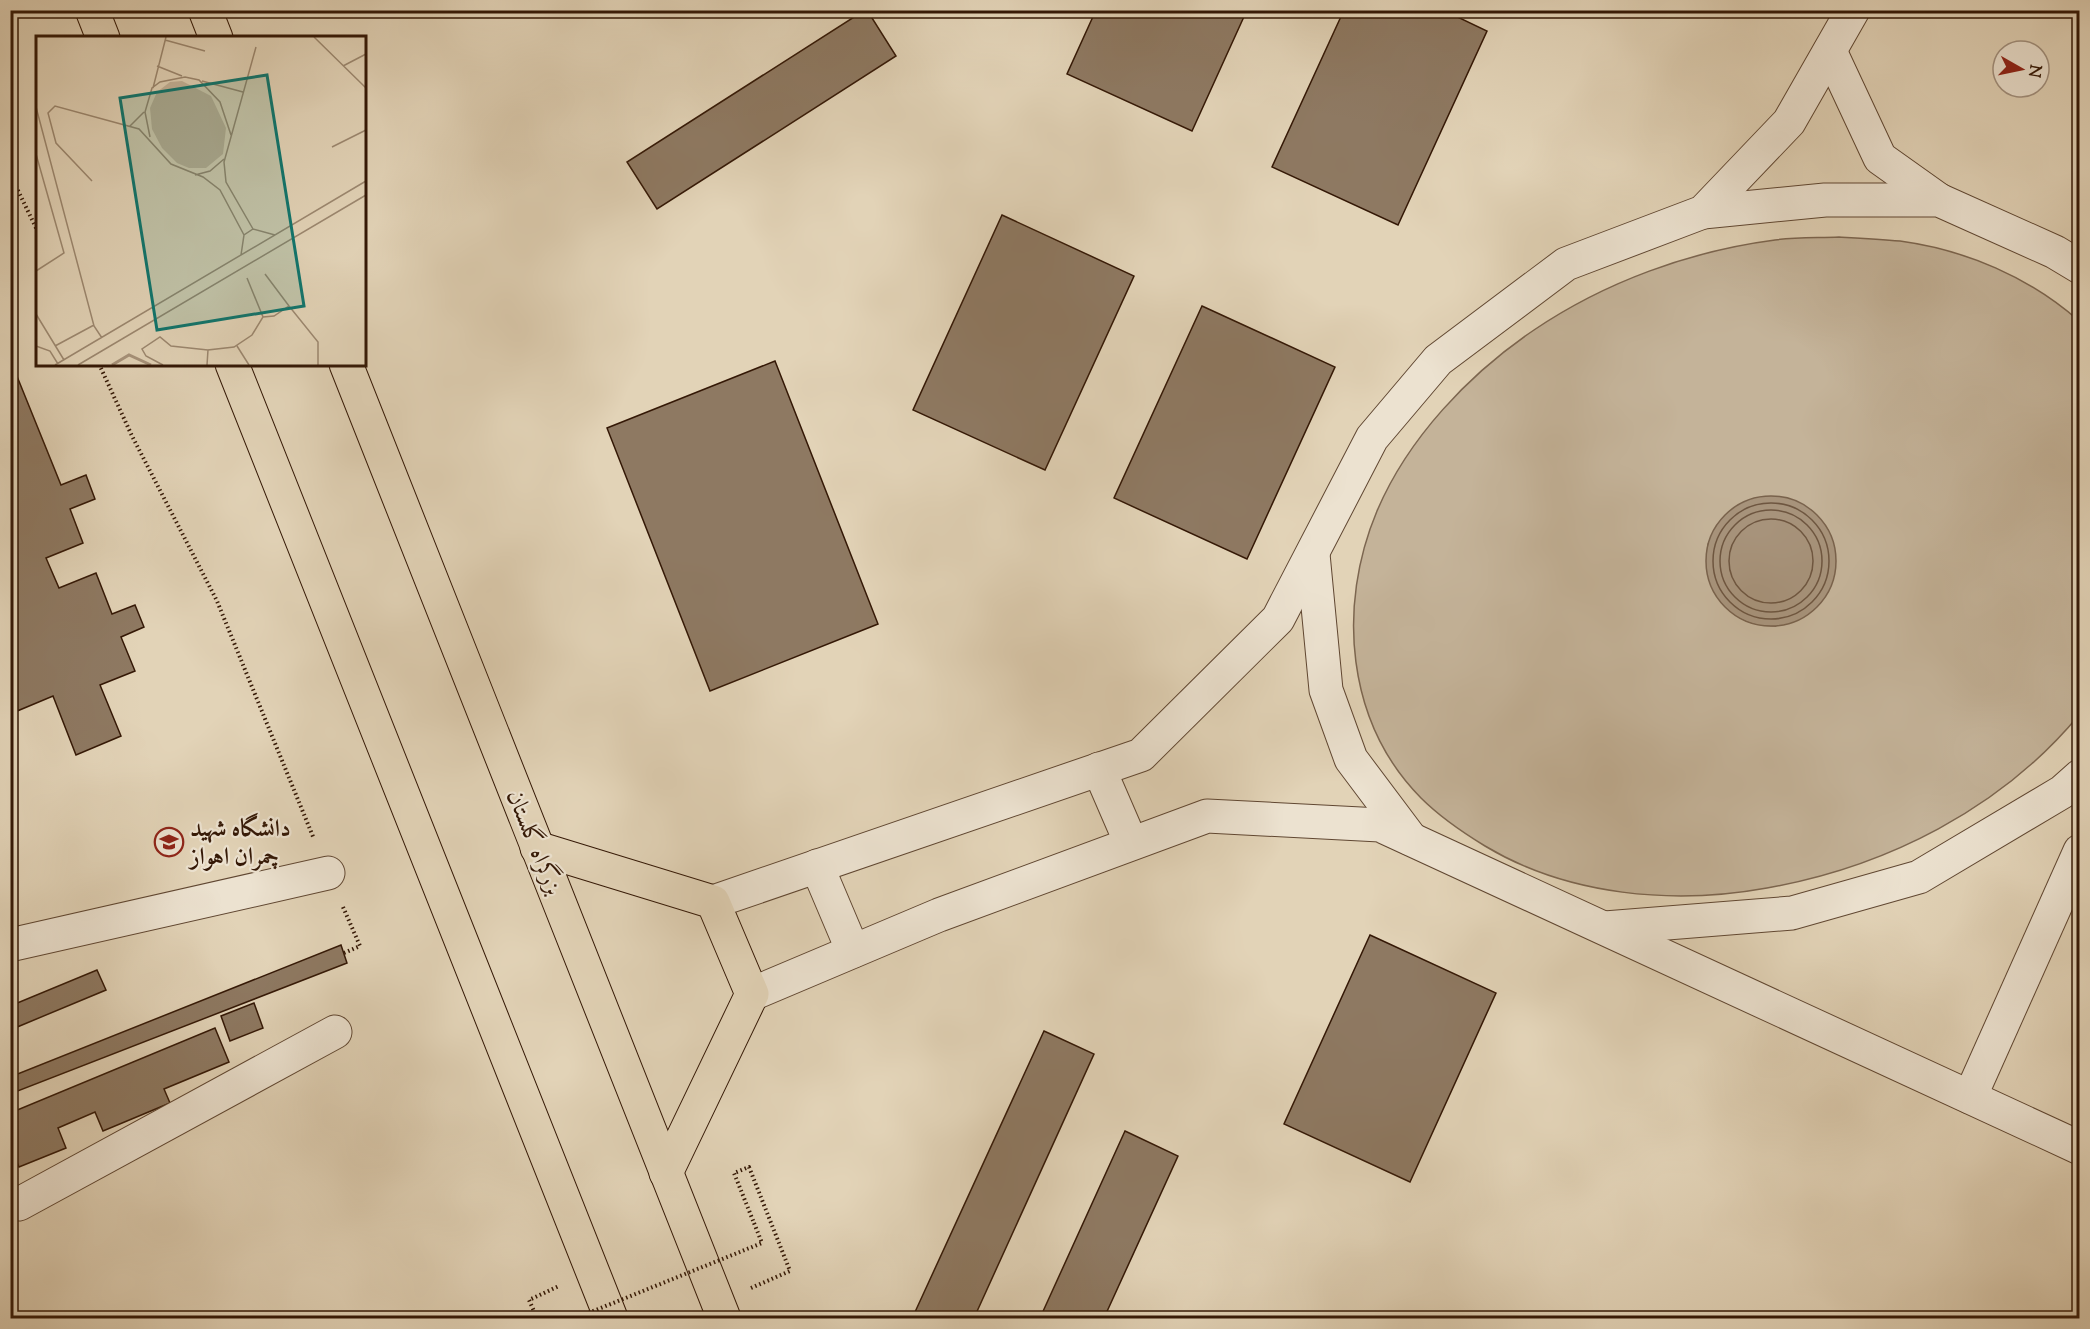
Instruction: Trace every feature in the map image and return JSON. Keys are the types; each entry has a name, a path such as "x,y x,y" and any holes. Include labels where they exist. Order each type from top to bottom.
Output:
{"highway":[{"path":"92,10 102,36"},
{"path":"205,10 215,36"},
{"path":"233,366 611,1318"},
{"name":"بزرگراه گلستان","path":"347,366 724,1318"},
{"path":"537,848 713,902 752,994 666,1173"}],"lane":[{"path":"1702,212 1790,122 1853,10"},
{"path":"1830,51 1880,158 1939,200 2055,252 2079,267"},
{"path":"713,902 1141,754 1278,619 1372,438 1438,360 1566,264 1702,212 1825,200 1939,200"},
{"path":"1312,554 1326,690 1351,759 1412,840"},
{"path":"1099,769 1131,843"},
{"path":"1604,928 1792,913 1919,877 2062,792 2079,776"},
{"path":"752,994 939,915 1207,816 1380,825 2079,1148"},
{"path":"1970,1097 2079,851"},
{"path":"817,866 854,951"},
{"path":"10,945 328,873"},
{"path":"13,1199 335,1032"}],"path":[{"path":"10,174 36,228"},
{"path":"100,366 132,436 217,601 360,946 344,953"},
{"path":"576,1318 762,1243 734,1173 748,1167 790,1271"},
{"path":"529,1300 537,1318"}],"shaded area":[{"path":"1839,237 1925,245 1972,259 1996,268 2039,291 2079,321 2079,715 2048,749 2014,779 1977,806 1938,829 1897,849 1855,865 1767,888 1695,896 1622,892 1586,886 1551,876 1517,863 1485,846 1428,805 1396,768 1377,734 1364,699 1356,662 1354,624 1356,585 1364,547 1377,511 1405,458 1443,410 1486,367 1534,330 1590,297 1649,271 1711,252 1775,240","holes":["1708,545 1775,626 1751,623 1740,617 1718,593 1709,574"]}],"water":[{"path":"1771,496 1796,501 1817,515 1831,536 1836,561 1831,586 1817,607 1796,621 1771,626 1746,621 1725,607 1711,586 1706,561 1711,536 1725,515 1746,501"}],"building":[{"path":"865,10 896,56 657,209 627,162"},
{"path":"1096,10 1247,10 1192,131 1067,74"},
{"path":"1344,10 1443,10 1487,31 1398,225 1272,167"},
{"path":"1765,10 1781,10 1778,17"},
{"path":"1002,215 1134,276 1045,470 913,410"},
{"path":"1202,306 1335,367 1247,559 1114,498"},
{"path":"10,359 61,485 86,475 95,499 70,509 83,543 46,558 59,588 96,573 112,614 135,605 144,627 121,637 135,671 100,685 121,736 76,755 53,696 10,714"},
{"path":"775,361 878,624 710,691 607,428"},
{"path":"1370,935 1496,993 1410,1182 1284,1124"},
{"path":"341,945 347,963 10,1094 10,1077"},
{"path":"97,970 106,990 10,1030 10,1006"},
{"path":"254,1003 263,1028 230,1041 221,1016"},
{"path":"215,1028 229,1062 164,1089 170,1103 103,1131 95,1112 58,1128 66,1148 19,1167 10,1145 10,1113"},
{"path":"1044,1031 1094,1054 974,1318 929,1318 915,1312"},
{"path":"1125,1131 1178,1156 1104,1318 1040,1318"}],"place":[{"name":"دانشگاه شهید چمران اهواز","path":"169,842"}]}
